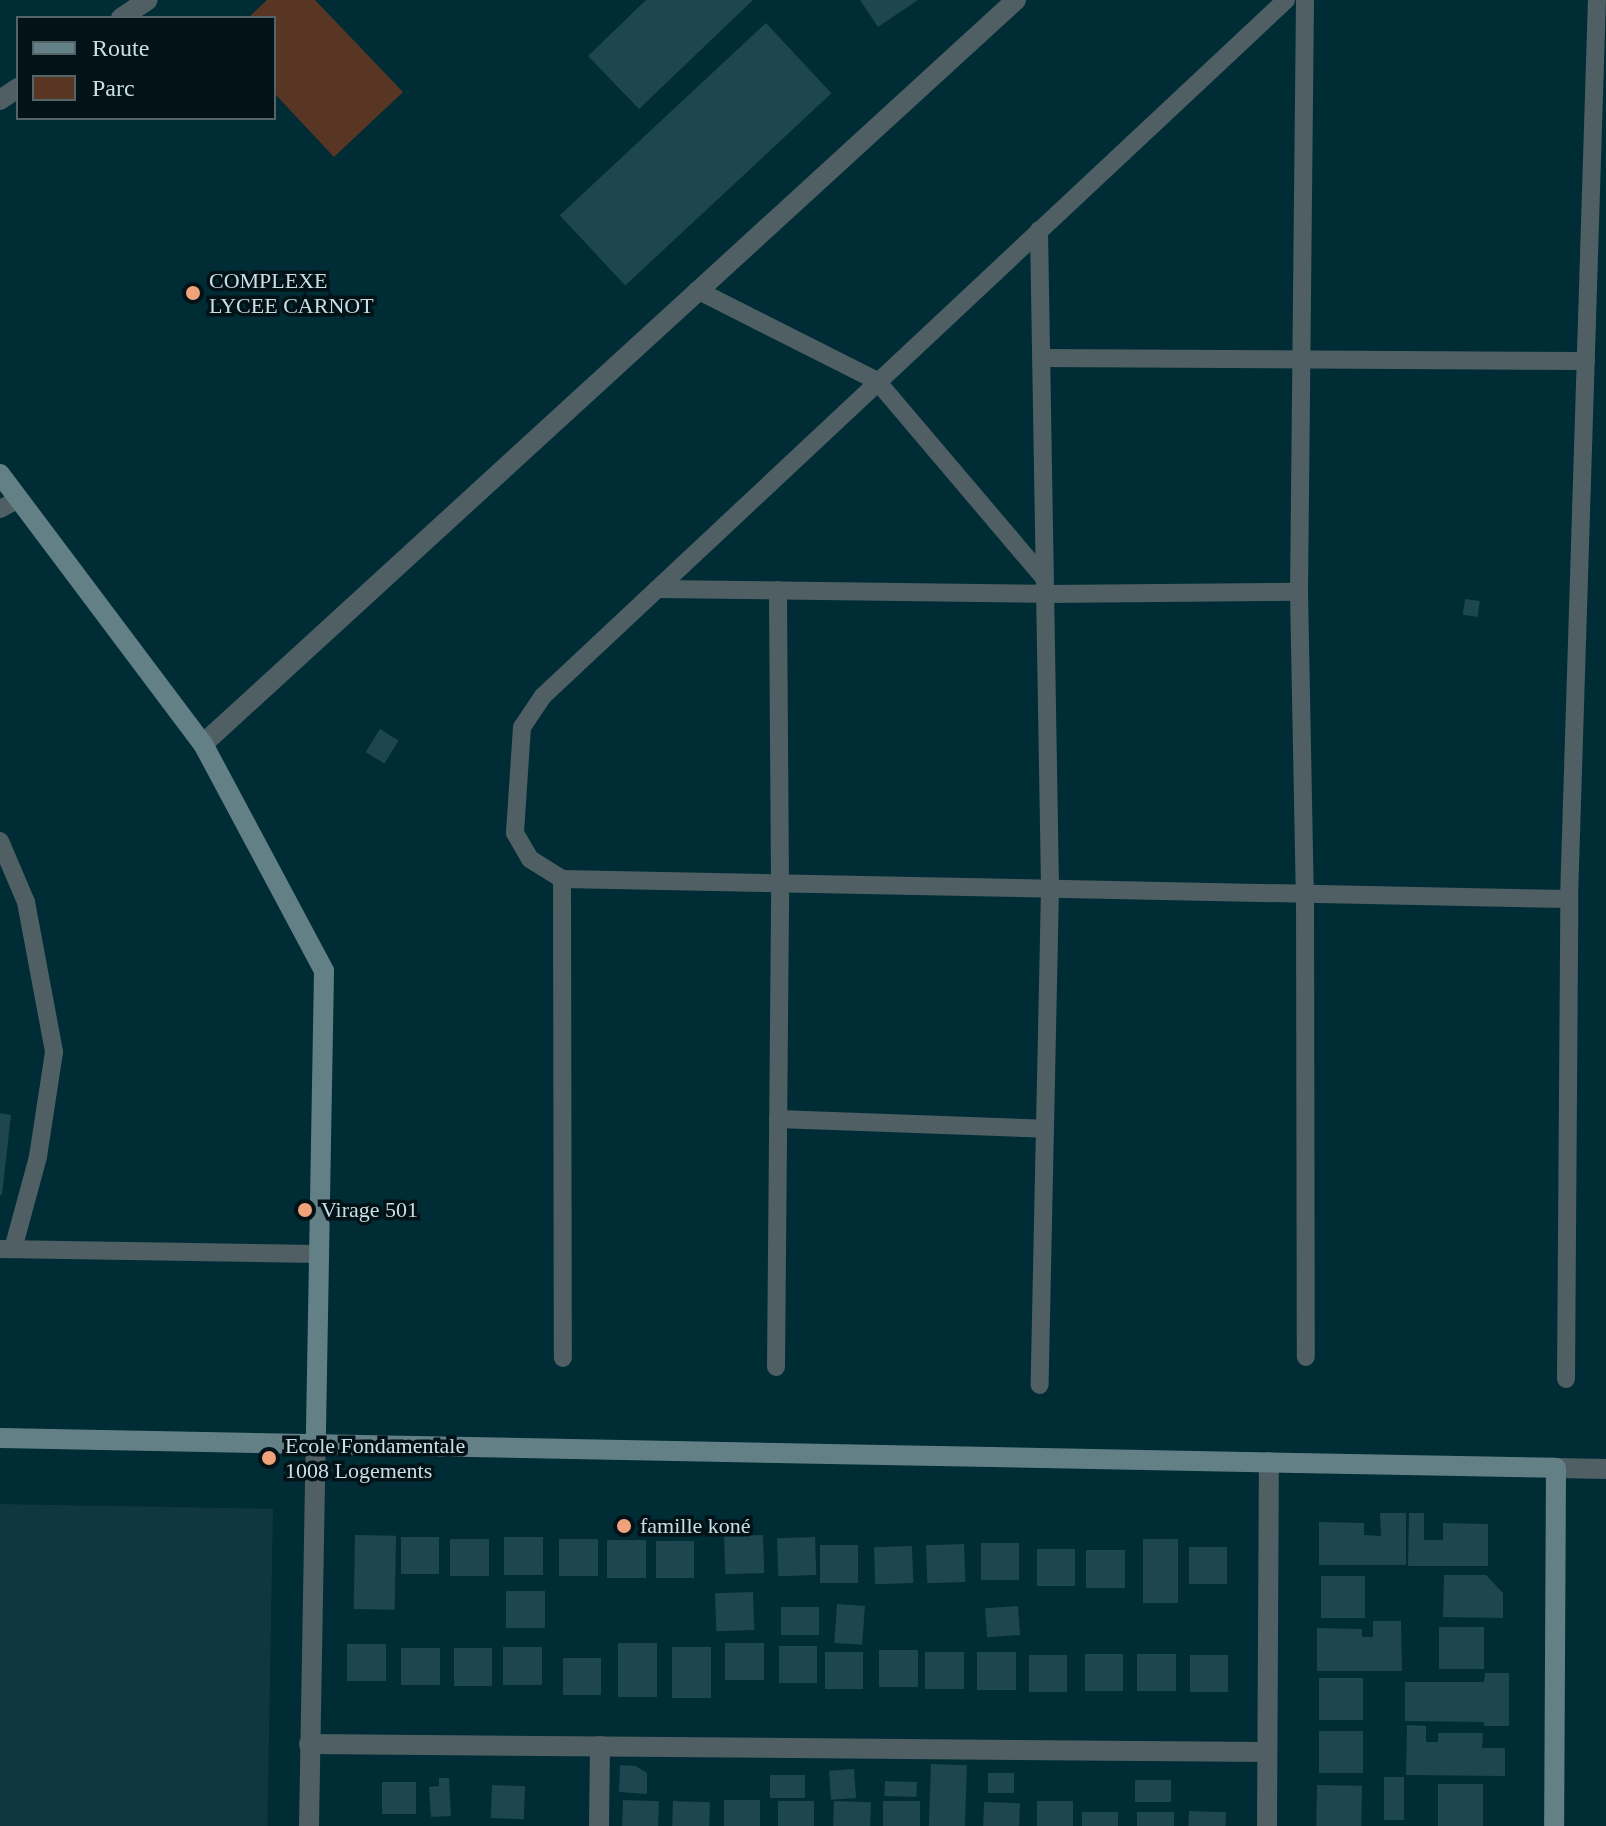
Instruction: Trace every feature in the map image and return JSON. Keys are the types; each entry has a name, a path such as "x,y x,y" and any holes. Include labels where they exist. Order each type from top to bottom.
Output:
{"street":[{"path":"124,16 148,0"},
{"path":"203,744 1016,0"},
{"path":"0,474 203,744 324,971 309,1826"},
{"path":"0,1438 1606,1469"},
{"path":"1267,1826 1269,1462"},
{"path":"1554,1826 1556,1468"},
{"path":"309,1744 1267,1752"},
{"path":"599,1826 600,1746"}],"lane":[{"path":"1286,0 543,696 522,727 515,833 530,859 562,879 1569,899"},
{"path":"1305,0 1299,592 1305,893 1306,1357"},
{"path":"1566,1379 1569,899 1597,0"},
{"path":"1039,230 1050,888 1040,1385"},
{"path":"697,290 877,381 1044,586"},
{"path":"1041,358 1586,361"},
{"path":"0,509 19,499"},
{"path":"657,589 1044,586 1299,592"},
{"path":"776,1367 780,883 778,590"},
{"path":"0,841 26,902 54,1052 38,1157 6,1249 318,1254"},
{"path":"562,879 563,1358"},
{"path":"778,1119 1045,1129"}],"shaded area":[{"path":"0,1504 273,1509 267,1826 0,1826"}],"green space":[{"path":"267,0 315,0 403,92 334,157 276,95 276,16 250,16"}],"building":[{"path":"646,0 753,0 639,109 588,56"},
{"path":"860,0 918,0 878,27"},
{"path":"766,23 831,93 625,286 560,215"},
{"path":"1465,599 1480,601 1478,617 1463,615"},
{"path":"380,729 399,741 384,764 366,752"},
{"path":"0,1113 11,1115 2,1195 0,1195"},
{"path":"1380,1513 1406,1513 1406,1565 1319,1565 1319,1522 1364,1523 1364,1535 1381,1536"},
{"path":"1409,1513 1424,1513 1424,1540 1443,1540 1443,1523 1488,1524 1488,1566 1408,1566"},
{"path":"355,1535 396,1536 395,1610 354,1609"},
{"path":"763,1535 764,1573 725,1574 724,1536"},
{"path":"401,1537 439,1537 439,1574 401,1574"},
{"path":"504,1537 543,1537 543,1575 504,1575"},
{"path":"815,1537 816,1575 778,1576 777,1538"},
{"path":"450,1539 489,1539 489,1576 450,1576"},
{"path":"559,1539 598,1539 598,1576 559,1576"},
{"path":"1143,1539 1178,1539 1178,1603 1143,1603"},
{"path":"607,1540 646,1540 646,1578 607,1578"},
{"path":"656,1541 694,1541 694,1578 656,1578"},
{"path":"981,1543 1019,1543 1019,1580 981,1580"},
{"path":"964,1544 965,1582 927,1583 926,1545"},
{"path":"820,1545 858,1545 858,1583 820,1583"},
{"path":"912,1546 913,1583 875,1584 874,1547"},
{"path":"1189,1547 1227,1547 1227,1584 1189,1584"},
{"path":"1037,1549 1075,1549 1075,1586 1037,1586"},
{"path":"1086,1550 1125,1550 1125,1588 1086,1588"},
{"path":"1444,1575 1486,1575 1503,1593 1503,1618 1443,1617"},
{"path":"1321,1576 1365,1576 1365,1618 1321,1618"},
{"path":"506,1591 545,1591 545,1628 506,1628"},
{"path":"753,1592 754,1630 716,1631 715,1593"},
{"path":"837,1604 865,1606 862,1645 834,1643"},
{"path":"1018,1606 1020,1635 987,1637 985,1608"},
{"path":"781,1607 819,1607 819,1635 781,1635"},
{"path":"1373,1621 1401,1621 1402,1671 1317,1671 1317,1628 1362,1629 1362,1637 1373,1637"},
{"path":"1439,1627 1484,1627 1484,1669 1439,1669"},
{"path":"618,1643 657,1643 657,1697 618,1697"},
{"path":"725,1643 764,1643 764,1680 725,1680"},
{"path":"347,1644 386,1644 386,1681 347,1681"},
{"path":"779,1646 817,1646 817,1683 779,1683"},
{"path":"503,1647 542,1647 542,1685 503,1685"},
{"path":"672,1647 711,1647 711,1698 672,1698"},
{"path":"401,1648 440,1648 440,1685 401,1685"},
{"path":"454,1648 492,1648 492,1686 454,1686"},
{"path":"879,1650 918,1650 918,1687 879,1687"},
{"path":"825,1652 863,1652 863,1689 825,1689"},
{"path":"925,1652 964,1652 964,1689 925,1689"},
{"path":"977,1652 1016,1652 1016,1690 977,1690"},
{"path":"1085,1654 1123,1654 1123,1691 1085,1691"},
{"path":"1137,1654 1176,1654 1176,1691 1137,1691"},
{"path":"1029,1655 1067,1655 1067,1692 1029,1692"},
{"path":"1190,1655 1228,1655 1228,1692 1190,1692"},
{"path":"563,1658 601,1658 601,1695 563,1695"},
{"path":"1485,1673 1509,1673 1509,1726 1484,1726 1484,1722 1405,1721 1405,1682 1484,1682"},
{"path":"1319,1678 1363,1678 1363,1720 1319,1720"},
{"path":"1407,1725 1426,1726 1426,1742 1438,1742 1438,1733 1483,1733 1482,1748 1505,1748 1505,1776 1406,1775"},
{"path":"1319,1731 1363,1731 1363,1773 1319,1773"},
{"path":"931,1764 967,1765 965,1826 929,1826"},
{"path":"620,1765 636,1766 647,1773 647,1794 619,1792"},
{"path":"854,1769 856,1798 831,1800 829,1771"},
{"path":"988,1773 1014,1773 1014,1793 988,1793"},
{"path":"770,1775 805,1775 805,1798 770,1798"},
{"path":"1384,1777 1404,1777 1404,1820 1384,1820"},
{"path":"439,1778 449,1778 451,1816 431,1817 429,1787 439,1786"},
{"path":"1135,1780 1171,1780 1171,1802 1135,1802"},
{"path":"885,1781 917,1782 916,1797 884,1796"},
{"path":"382,1782 416,1782 416,1814 382,1814"},
{"path":"1438,1784 1483,1784 1483,1826 1438,1826"},
{"path":"492,1785 525,1786 524,1819 491,1818"},
{"path":"1317,1785 1362,1786 1361,1826 1316,1826"},
{"path":"623,1800 659,1801 658,1826 622,1826"},
{"path":"724,1800 760,1800 760,1826 724,1826"},
{"path":"673,1801 710,1802 709,1826 672,1826"},
{"path":"778,1801 814,1801 814,1826 778,1826"},
{"path":"834,1801 871,1802 870,1826 833,1826"},
{"path":"883,1801 920,1801 920,1826 883,1826"},
{"path":"1037,1801 1073,1801 1073,1826 1037,1826"},
{"path":"984,1802 1020,1803 1019,1826 983,1826"},
{"path":"1189,1811 1226,1812 1225,1826 1188,1826"},
{"path":"1082,1812 1118,1812 1118,1826 1082,1826"},
{"path":"1137,1812 1174,1812 1174,1826 1137,1826"}],"place":[{"name":"COMPLEXE LYCEE CARNOT","path":"193,293"},
{"name":"Virage 501","path":"305,1210"},
{"name":"Ecole Fondamentale 1008 Logements","path":"269,1458"},
{"name":"famille koné","path":"624,1526"}]}
